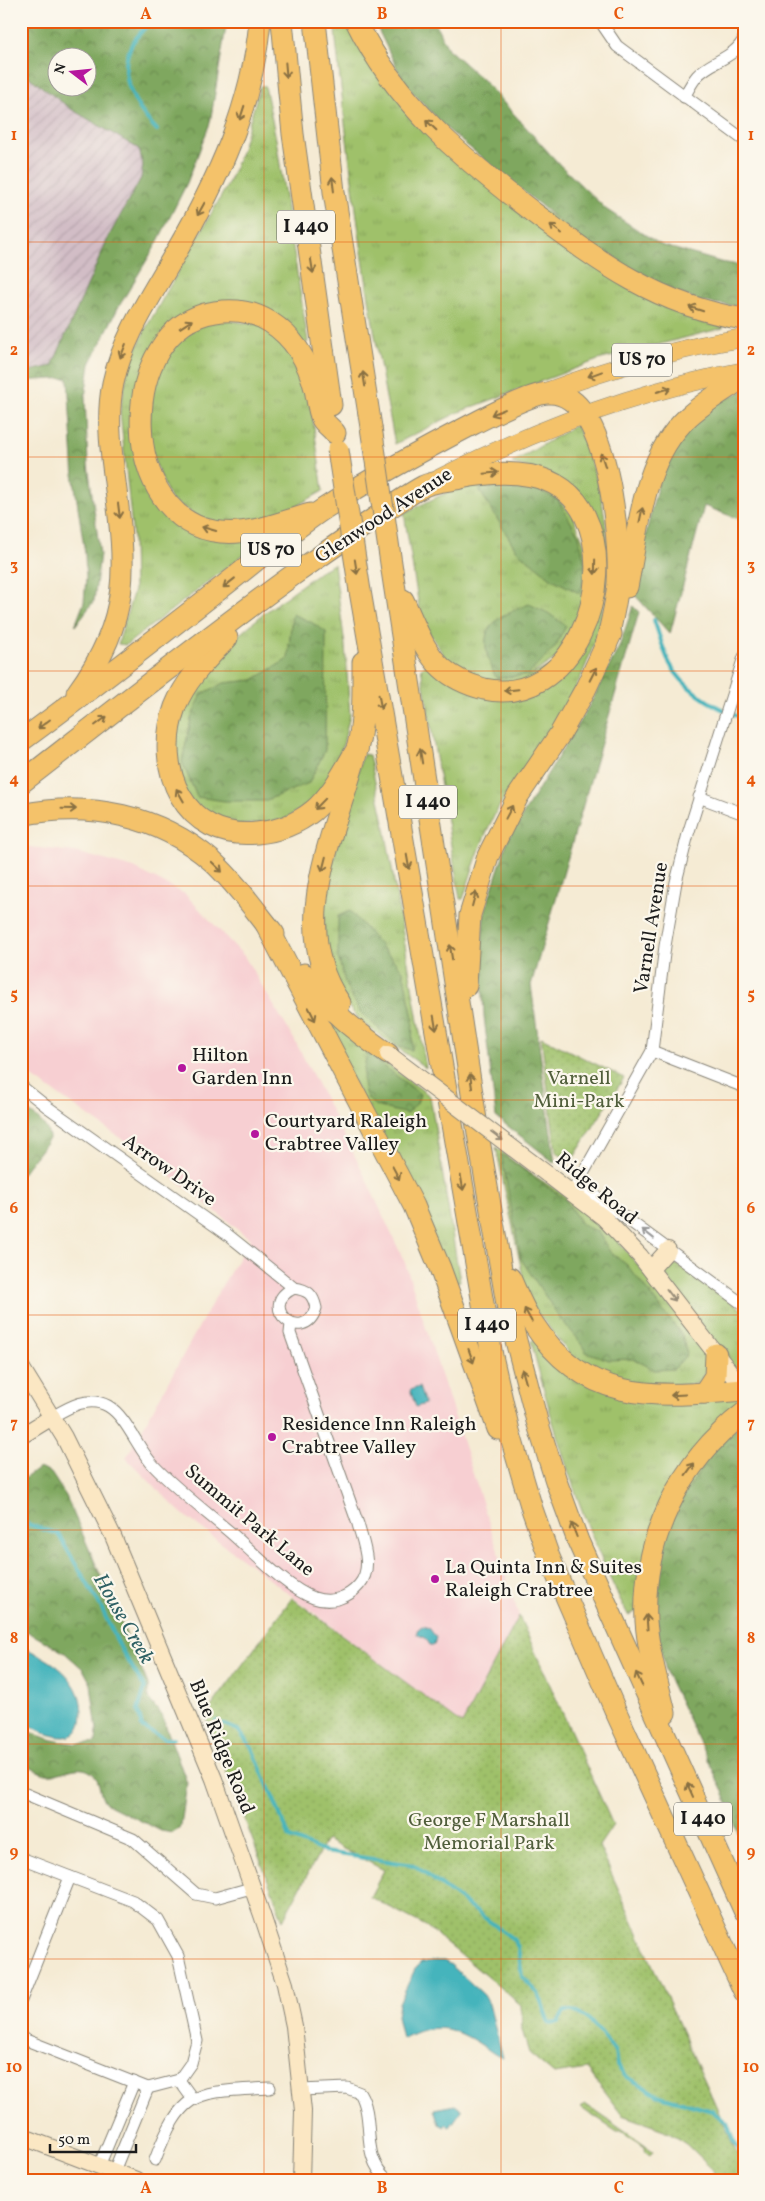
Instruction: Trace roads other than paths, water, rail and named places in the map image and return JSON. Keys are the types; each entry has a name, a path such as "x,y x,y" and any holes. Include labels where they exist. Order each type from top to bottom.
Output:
{"highway":[{"path":"66,708 101,652 116,620 120,601 123,546 110,433 111,394 116,371 131,333 203,206 223,165 236,132 251,80 260,21"},
{"name":"I 440","path":"282,21 293,134 336,441 360,591 492,1356 509,1431 532,1509 581,1633 744,1991"},
{"name":"I 440","path":"316,21 334,192 497,1250 522,1372 556,1481 620,1639 744,1910"},
{"path":"356,21 375,57 412,107 450,144 506,191 594,257 631,281 696,309 744,319"},
{"path":"324,509 259,529 234,532 203,527 173,510 154,483 144,452 142,412 153,361 166,340 196,318 221,311 256,315 279,329 304,356 311,372 322,418 336,441"},
{"path":"464,1034 470,915 488,856 518,796 560,734 585,690 606,646 624,604 645,496 650,479 663,450 678,428 695,411 744,377"},
{"path":"543,393 557,393 575,402 584,414 608,475 616,514 618,583 606,646"},
{"name":"Glenwood Avenue","path":"21,741 324,509 432,445 486,418 543,393"},
{"path":"393,576 436,661 465,683 486,689 518,690 546,678 564,661 585,623 594,583 594,544 585,514 563,490 539,477 511,472 478,474 426,485"},
{"name":"Glenwood Avenue","path":"21,783 272,590 350,535 426,485"},
{"path":"272,590 201,665 183,691 173,716 168,740 169,768 179,794 194,813 220,829 254,834 279,830 304,817 323,801 357,749"},
{"path":"365,620 362,719 357,749 318,893 315,940 322,970 332,991 347,1013 388,1054"},
{"path":"21,815 58,808 93,810 128,816 156,826 183,840 212,861 246,896 326,1004 356,1032 388,1054"},
{"path":"266,924 414,1206 440,1268 494,1420 532,1509"},
{"path":"497,1250 532,1323 556,1352 580,1372 593,1379 633,1393 668,1395 744,1390"},
{"path":"704,1393 715,1376 716,1354"},
{"path":"674,1755 649,1646 646,1602 650,1562 660,1526 677,1488 701,1453 744,1413"}],"main road":[{"name":"Glenwood Avenue","path":"543,393 602,372 668,353 744,338"},
{"name":"Glenwood Avenue","path":"426,485 481,457 584,414 630,399 744,371"},
{"name":"Ridge Road","path":"388,1054 547,1174 575,1188 651,1269 744,1390"},
{"path":"651,1269 668,1250"},
{"name":"Blue Ridge Road","path":"21,1367 52,1416 109,1528 214,1779 285,1984 294,2026 302,2090 304,2176"},
{"path":"21,1436 52,1416"},
{"path":"21,2136 105,2171 136,2180"}],"street":[{"path":"600,21 617,46 744,140"},
{"path":"684,96 697,76 724,58 742,43 744,38"},
{"name":"Varnell Avenue","path":"575,1188 652,1050 664,946 676,882 699,797 744,657"},
{"path":"699,797 744,814"},
{"path":"652,1050 744,1088"},
{"name":"Arrow Drive","path":"21,1086 228,1235 294,1288 306,1289 314,1297 316,1308 314,1315 308,1322 300,1325 291,1324"},
{"name":"Ridge Road","path":"575,1188 668,1250 744,1305"},
{"path":"291,1324 283,1318 279,1310 280,1300 286,1292 294,1288"},
{"name":"Summit Park Lane","path":"52,1416 74,1404 93,1401 111,1407 153,1466 288,1582 315,1598 334,1600 352,1593 362,1582 367,1568 366,1553 358,1524 290,1333 291,1324"},
{"path":"21,1792 133,1838 196,1894 215,1898 252,1888"},
{"path":"21,1858 137,1903 158,1920 178,1956 197,2041 191,2063 179,2080 148,2088 21,2038"},
{"path":"21,2000 70,1878"},
{"path":"179,2080 192,2098"},
{"path":"105,2171 134,2082"},
{"path":"105,2171 148,2088"},
{"path":"155,2160 172,2121 192,2098 216,2092 270,2088"},
{"path":"302,2090 347,2088 360,2093 372,2156 378,2171 388,2180"}],"water":[{"path":"419,1387 425,1404 416,1407 410,1390"},
{"path":"422,1626 429,1628 436,1637 434,1645 430,1645 426,1639 417,1634 417,1630"},
{"path":"21,1646 43,1657 57,1667 74,1685 80,1698 82,1715 78,1730 73,1735 65,1737 54,1736 21,1721"},
{"path":"444,1961 451,1965 484,1995 489,2004 503,2058 463,2034 444,2029 424,2030 402,2039 397,2016 399,2003 415,1969 421,1963"},
{"path":"455,2105 462,2110 450,2127 439,2124 434,2109"}],"waterway":[{"path":"151,21 133,42 126,66 127,78 135,101 157,130"},
{"path":"654,620 663,648 676,674 702,698 744,719"},
{"name":"House Creek","path":"21,1522 58,1534 100,1605 121,1649 145,1688 138,1710 142,1727 165,1739 173,1739"},
{"name":"House Creek","path":"216,1721 238,1730 252,1748 290,1838 325,1852 414,1865 513,1939 518,1947 522,1977 538,1993 549,2023 558,2022 565,2011 573,2011 587,2018 615,2052 617,2065 626,2076 657,2095 712,2111 727,2123 733,2140 744,2155"}],"place":[{"name":"Hilton Garden Inn","path":"182,1068"},
{"name":"Courtyard Raleigh Crabtree Valley","path":"255,1134"},
{"name":"Residence Inn Raleigh Crabtree Valley","path":"272,1437"},
{"name":"La Quinta Inn & Suites Raleigh Crabtree","path":"435,1579"}],"park label":[{"name":"Varnell Mini-Park","path":"579,1090"},
{"name":"George F Marshall Memorial Park","path":"489,1832"}]}
